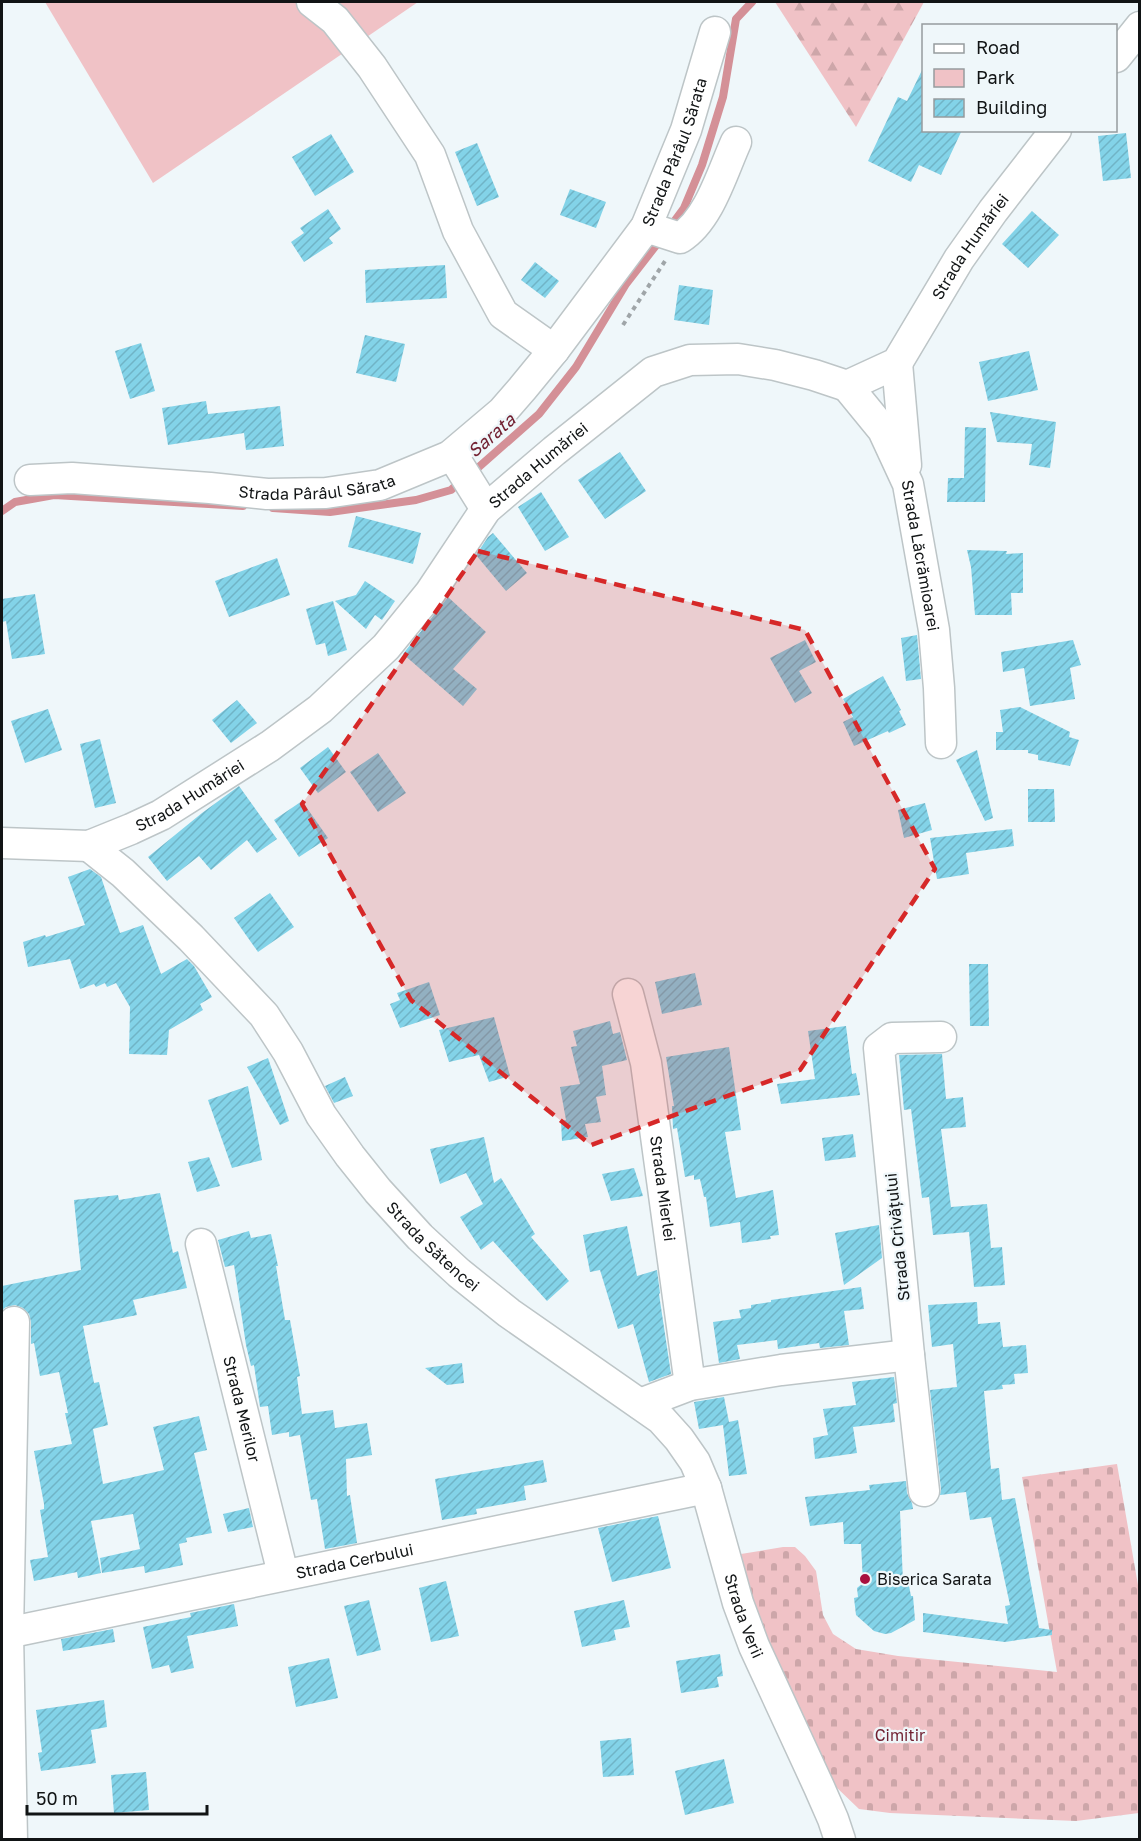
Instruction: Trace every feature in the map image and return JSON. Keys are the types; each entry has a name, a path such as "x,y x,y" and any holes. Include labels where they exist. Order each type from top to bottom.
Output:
{"street":[{"path":"312,2 335,20 372,67 430,155 458,231 503,314 554,350"},
{"name":"Strada Pârâul Sărata","path":"30,480 72,477 267,494 326,493 380,485 454,460 502,411 554,350 664,233 686,130 715,32"},
{"name":"Strada Humăriei","path":"897,363 959,259 1054,132"},
{"path":"664,233 689,232 699,222 736,142"},
{"name":"Strada Humăriei","path":"2,843 89,846 131,829 161,815 270,746 320,710 386,647 430,593 486,509 554,450 653,372 690,360 738,359 775,365 847,386"},
{"path":"847,386 897,363 908,484"},
{"name":"Strada Lăcrămioarei","path":"847,386 883,430 908,484 934,630 941,743"},
{"path":"454,460 486,509"},
{"name":"Strada Sătencei","path":"89,846 123,873 191,938 264,1015 288,1052 321,1115 344,1148 378,1191 420,1237 459,1273 509,1313 640,1404"},
{"name":"Strada Mierlei","path":"628,994 646,1063 690,1385"},
{"name":"Strada Crivățului","path":"924,1491 879,1048 892,1038 941,1037"},
{"name":"Strada Merilor","path":"201,1244 283,1574"},
{"path":"12,1839 5,1633 14,1322"},
{"path":"640,1404 690,1385 781,1370 909,1355"},
{"name":"Strada Verii","path":"640,1404 661,1419 679,1439 694,1462 706,1488 738,1603 754,1646 819,1787 840,1839"},
{"name":"Strada Cerbului","path":"5,1633 706,1488"}],"path":[{"path":"623,325 664,233"}],"highlighted area":[{"path":"478,551 805,630 935,869 800,1070 591,1145 411,1000 302,804"}],"green space":[{"path":"45,2 418,2 153,183"},
{"path":"775,2 924,2 856,127"},
{"name":"Cimitir","path":"1117,1464 1139,1591 1139,1813 1076,1821 890,1813 859,1809 834,1785 767,1654 741,1554 795,1547 816,1571 823,1615 833,1634 856,1649 898,1656 1057,1672 1022,1477"}],"building":[{"path":"922,70 922,132 961,132 941,175 919,165 911,182 868,161 898,97 907,101"},
{"path":"1126,133 1131,178 1103,181 1098,136"},
{"path":"331,134 354,172 315,196 292,157"},
{"path":"477,143 499,197 477,206 455,152"},
{"path":"570,189 606,202 596,228 560,215"},
{"path":"328,209 341,229 329,238 333,243 304,262 291,242 304,233 300,228"},
{"path":"1032,211 1059,235 1028,268 1002,244"},
{"path":"535,262 559,281 545,298 521,280"},
{"path":"445,265 447,298 366,303 365,270"},
{"path":"679,285 713,290 709,325 674,320"},
{"path":"365,335 405,344 396,382 356,373"},
{"path":"141,343 155,391 130,399 115,351"},
{"path":"1029,351 1038,390 988,401 979,362"},
{"path":"206,401 208,414 280,406 284,446 246,450 244,433 168,445 162,408"},
{"path":"990,412 1056,422 1050,468 1029,465 1032,444 997,442"},
{"path":"965,427 986,428 985,502 947,502 948,478 964,478"},
{"path":"620,452 646,491 605,519 578,480"},
{"path":"541,492 569,537 545,551 518,507"},
{"path":"356,516 421,533 413,564 348,547"},
{"path":"493,533 527,573 506,591 476,555"},
{"path":"967,550 1007,551 1006,554 1023,553 1023,593 1011,593 1012,615 975,615 971,567"},
{"path":"277,558 290,595 229,617 215,581"},
{"path":"365,581 395,601 382,620 375,615 366,629 335,601 356,595"},
{"path":"35,594 45,654 12,659 6,621 2,622 2,599"},
{"path":"448,597 486,632 453,669 477,689 463,706 403,654"},
{"path":"333,601 347,650 328,656 325,643 316,645 306,609"},
{"path":"917,635 921,679 906,681 901,638"},
{"path":"805,640 816,662 799,671 812,693 795,703 770,658"},
{"path":"1073,640 1081,665 1070,668 1075,699 1030,706 1024,668 1003,672 1001,652"},
{"path":"883,676 901,710 899,711 906,725 854,746 843,722 853,717 843,699"},
{"path":"237,700 257,723 231,743 212,720"},
{"path":"1020,707 1070,732 1069,737 1079,740 1070,766 1038,760 1038,755 1028,753 1028,750 996,750 996,732 1003,732 1000,710"},
{"path":"48,709 62,750 25,763 11,721"},
{"path":"100,739 116,803 95,808 80,744"},
{"path":"328,747 346,772 318,793 300,768"},
{"path":"977,750 993,818 985,821 956,760"},
{"path":"378,753 406,793 378,812 350,772"},
{"path":"239,786 277,839 257,853 247,840 211,870 199,856 167,881 148,857"},
{"path":"1028,789 1054,789 1055,822 1028,822"},
{"path":"302,801 328,838 299,857 274,820"},
{"path":"925,803 932,830 904,838 898,810"},
{"path":"1012,829 1014,846 966,853 969,874 937,879 930,838"},
{"path":"90,869 101,877 120,933 143,925 161,974 187,959 194,966 212,997 200,1004 203,1010 169,1030 167,1055 129,1054 130,1007 116,983 107,987 105,983 96,987 94,984 80,989 70,959 28,967 23,942 85,925 68,877"},
{"path":"270,893 294,927 258,952 234,918"},
{"path":"969,964 988,964 989,1026 970,1026"},
{"path":"695,973 702,1005 662,1014 655,982"},
{"path":"429,982 440,1015 400,1028 390,1004 400,1000 397,993"},
{"path":"494,1017 510,1076 489,1082 479,1055 449,1062 439,1030"},
{"path":"610,1021 613,1034 620,1032 627,1060 602,1066 606,1095 596,1097 601,1122 585,1124 588,1137 562,1141 561,1121 566,1120 560,1087 580,1084 571,1047 577,1046 573,1031"},
{"path":"846,1026 852,1074 856,1073 860,1095 781,1104 777,1084 815,1079 808,1031"},
{"path":"729,1047 741,1130 725,1132 736,1198 773,1190 779,1235 770,1236 771,1239 742,1243 740,1222 710,1227 706,1197 704,1197 700,1179 694,1180 694,1175 685,1177 677,1128 673,1129 672,1106 674,1106 666,1057"},
{"path":"942,1054 946,1099 963,1097 966,1127 941,1129 951,1207 987,1204 991,1248 1002,1247 1005,1285 974,1287 969,1232 933,1235 929,1197 922,1198 911,1109 904,1110 899,1055"},
{"path":"268,1058 289,1121 280,1125 247,1067"},
{"path":"345,1077 353,1096 334,1103 325,1086"},
{"path":"248,1086 262,1160 232,1168 208,1100"},
{"path":"853,1134 856,1157 825,1161 822,1138"},
{"path":"484,1137 494,1183 501,1178 535,1234 531,1237 569,1281 547,1301 493,1241 481,1250 460,1217 483,1204 466,1173 440,1184 430,1149"},
{"path":"209,1157 220,1186 197,1192 188,1162"},
{"path":"634,1168 643,1196 611,1201 602,1174"},
{"path":"160,1193 173,1253 178,1251 187,1288 133,1300 137,1315 83,1326 94,1383 99,1382 108,1425 93,1429 103,1484 164,1470 153,1427 199,1416 207,1450 194,1453 212,1533 186,1538 187,1542 179,1544 183,1565 145,1573 144,1566 102,1573 100,1558 140,1549 133,1514 91,1521 101,1573 78,1578 77,1572 34,1581 30,1560 48,1557 40,1510 44,1509 44,1504 34,1451 72,1444 59,1372 40,1376 34,1343 31,1344 29,1314 23,1308 15,1305 2,1310 2,1286 81,1270 74,1200 118,1195 119,1200"},
{"path":"879,1225 882,1258 844,1285 835,1233"},
{"path":"627,1226 637,1276 657,1270 671,1374 649,1382 633,1324 618,1329 600,1270 590,1272 583,1235"},
{"path":"249,1231 251,1238 271,1234 285,1320 290,1320 300,1376 297,1377 302,1414 333,1410 335,1428 367,1423 372,1455 346,1459 347,1496 350,1495 357,1543 325,1549 317,1499 311,1500 300,1435 289,1437 289,1432 272,1435 268,1406 260,1407 254,1365 251,1366 246,1345 234,1265 225,1267 218,1240"},
{"path":"861,1287 864,1309 844,1311 849,1345 820,1348 819,1343 778,1349 777,1340 737,1345 740,1359 719,1363 713,1322 741,1318 739,1310 751,1308 751,1305 771,1302 771,1300"},
{"path":"977,1302 978,1324 1000,1322 1003,1347 1026,1345 1028,1373 1014,1374 1015,1384 1002,1385 1003,1389 984,1391 991,1469 999,1468 1002,1500 1015,1498 1039,1628 1052,1630 1052,1635 1005,1642 923,1632 923,1613 1008,1624 1005,1606 1010,1605 991,1517 970,1520 966,1492 940,1495 930,1390 957,1387 953,1344 932,1347 928,1305"},
{"path":"462,1363 464,1383 447,1385 425,1368"},
{"path":"894,1377 897,1403 893,1404 895,1422 853,1427 857,1453 815,1459 813,1438 828,1435 823,1409 856,1405 852,1382"},
{"path":"724,1397 729,1422 738,1420 747,1474 729,1476 723,1425 699,1429 694,1402"},
{"path":"543,1460 547,1482 524,1486 526,1500 476,1509 477,1514 442,1520 435,1479"},
{"path":"906,1481 907,1493 913,1509 900,1511 903,1582 909,1586 911,1596 913,1596 915,1620 885,1634 874,1631 856,1615 854,1598 858,1597 857,1588 863,1583 861,1544 844,1544 843,1522 810,1526 805,1497 870,1490 869,1485"},
{"path":"249,1508 253,1527 228,1532 223,1514"},
{"path":"658,1516 671,1568 612,1582 598,1528"},
{"path":"446,1581 459,1636 431,1642 419,1588"},
{"path":"369,1600 381,1650 357,1656 344,1606"},
{"path":"624,1600 630,1627 614,1630 616,1640 582,1647 574,1611"},
{"path":"234,1604 238,1626 187,1636 194,1668 171,1673 169,1665 152,1669 143,1627 191,1617 190,1613"},
{"path":"113,1629 115,1642 63,1651 61,1639"},
{"path":"720,1654 723,1676 717,1677 719,1687 681,1693 676,1661"},
{"path":"329,1658 338,1698 296,1707 288,1667"},
{"path":"104,1700 107,1727 91,1730 96,1763 41,1771 38,1753 42,1752 36,1710"},
{"path":"631,1738 634,1775 603,1777 600,1741"},
{"path":"724,1759 734,1803 685,1815 675,1771"},
{"path":"146,1772 149,1810 114,1813 111,1775"}],"waterway":[{"name":"Sarata","path":"670,227 684,208 702,165 723,97 736,19 752,2"},
{"name":"Sarata","path":"472,473 539,414 576,367 626,284 661,239"},
{"name":"Sarata","path":"273,508 330,512 416,500 451,490 462,480"},
{"name":"Sarata","path":"2,511 15,502 54,495 243,506"}],"place":[{"name":"Biserica Sarata","path":"865,1579"}]}
